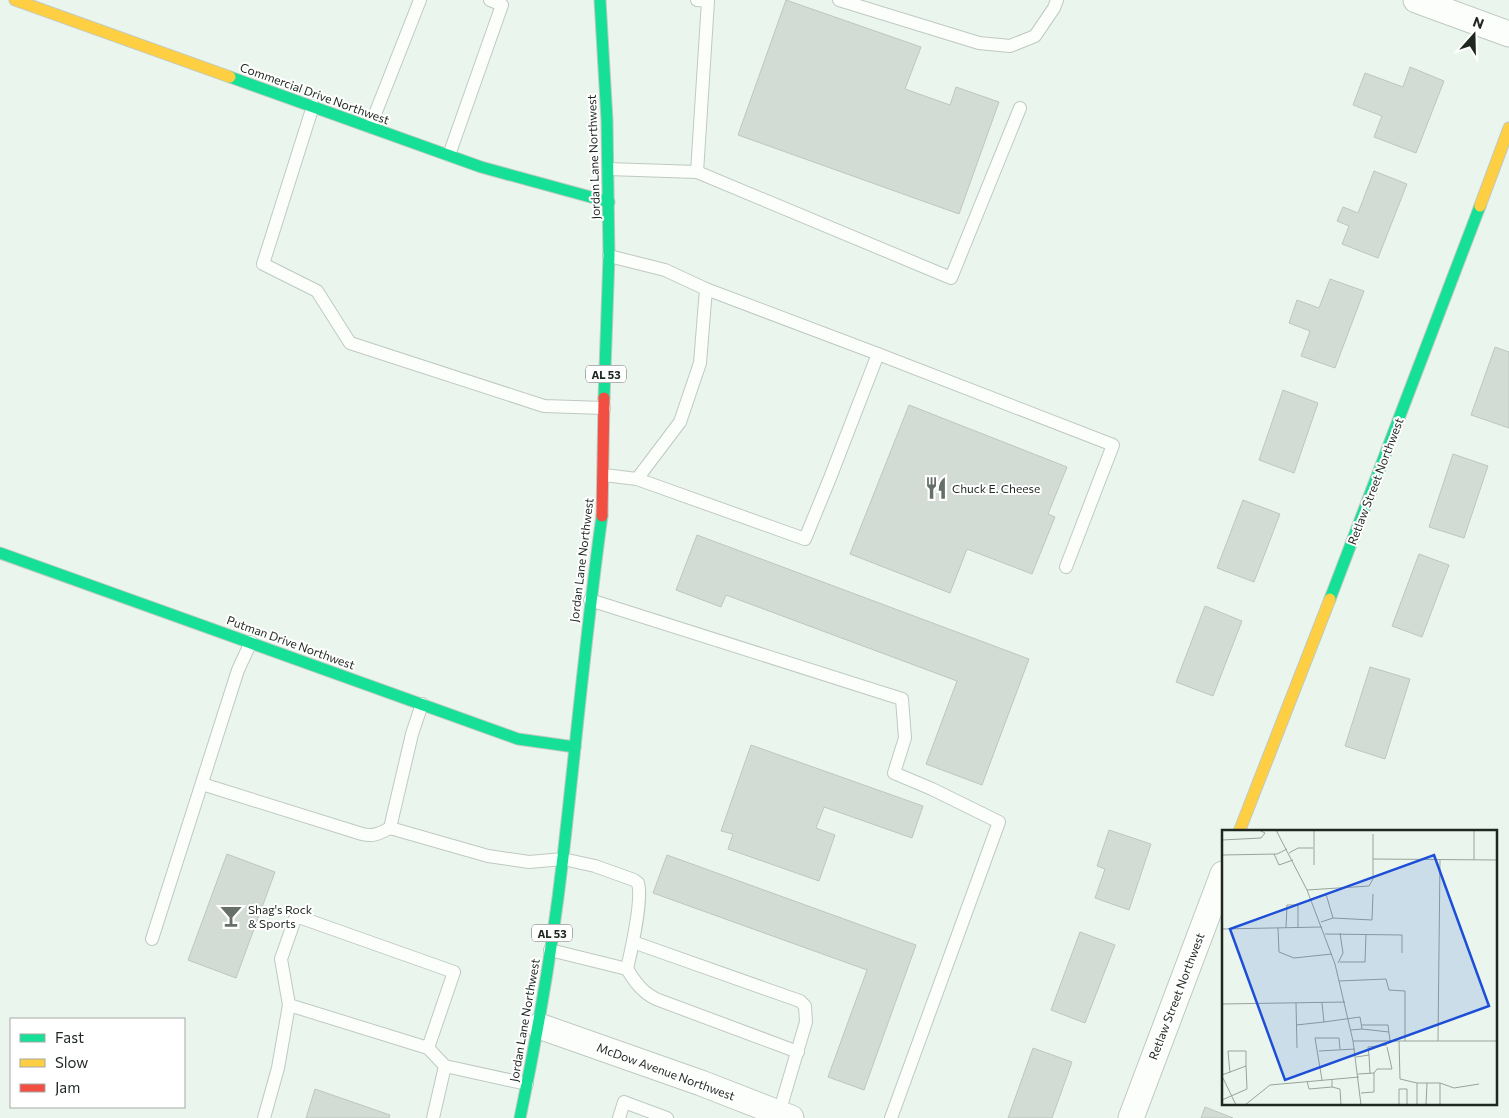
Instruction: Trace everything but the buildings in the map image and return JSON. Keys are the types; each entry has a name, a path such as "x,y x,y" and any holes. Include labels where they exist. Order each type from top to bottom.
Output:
{"street":[{"name":"Commercial Drive Northwest","path":"14,0 481,167 609,202"},
{"name":"Jordan Lane Northwest","path":"520,1118 539,1026 563,859 590,600 602,516 609,202 607,120 600,0"},
{"path":"1416,0 1509,34"},
{"name":"Retlaw Street Northwest","path":"1240,830 1402,413 1509,128"},
{"name":"Putman Drive Northwest","path":"0,553 518,739 575,747"},
{"name":"Retlaw Street Northwest","path":"1131,1118 1222,877"},
{"name":"McDow Avenue Northwest","path":"539,1026 701,1083 773,1114"}],"lane":[{"path":"370,127 420,0"},
{"path":"449,155 502,4 490,0"},
{"path":"697,0 708,0 697,172"},
{"path":"839,0 979,43 1010,46 1035,36 1054,8 1057,0"},
{"path":"313,106 263,264 317,292 350,343 544,406 604,408"},
{"path":"608,168 697,172 951,278 1020,108"},
{"path":"609,256 665,270 706,289 1113,445 1066,567"},
{"path":"636,479 680,422 700,363 706,289"},
{"path":"604,475 636,479 805,539 878,354"},
{"path":"590,600 902,699 905,738 894,773 932,789 998,822 891,1118"},
{"path":"152,939 238,670 251,642"},
{"path":"390,828 412,734 422,704"},
{"path":"202,784 362,834 371,836 390,828 488,856 529,862 563,859 601,868 634,880 638,884 639,892 634,942 627,969"},
{"path":"264,1118 278,1068 289,1005 281,959 296,916 454,972 428,1048"},
{"path":"634,942 800,1001 804,1006 806,1022 798,1052 773,1114"},
{"path":"550,950 627,969 640,988 646,994 656,999 798,1052"},
{"path":"289,1005 428,1048 445,1066 527,1084"},
{"path":"433,1118 445,1066"},
{"path":"619,1118 624,1102 667,1118"}],"traffic: fast":[{"path":"600,0 607,120 609,256 604,398"},
{"path":"230,77 481,167 609,202"},
{"path":"1330,599 1480,206"},
{"path":"520,1118 539,1021 555,923 602,516"},
{"path":"0,553 518,739 575,747"}],"traffic: slow":[{"path":"15,0 230,77"},
{"path":"1480,206 1509,128"},
{"path":"1240,830 1330,599"}],"traffic: jam":[{"path":"602,516 604,398"}],"place":[{"name":"Chuck E. Cheese","path":"936,488"},
{"name":"Shag's Rock & Sports","path":"231,916"}]}
